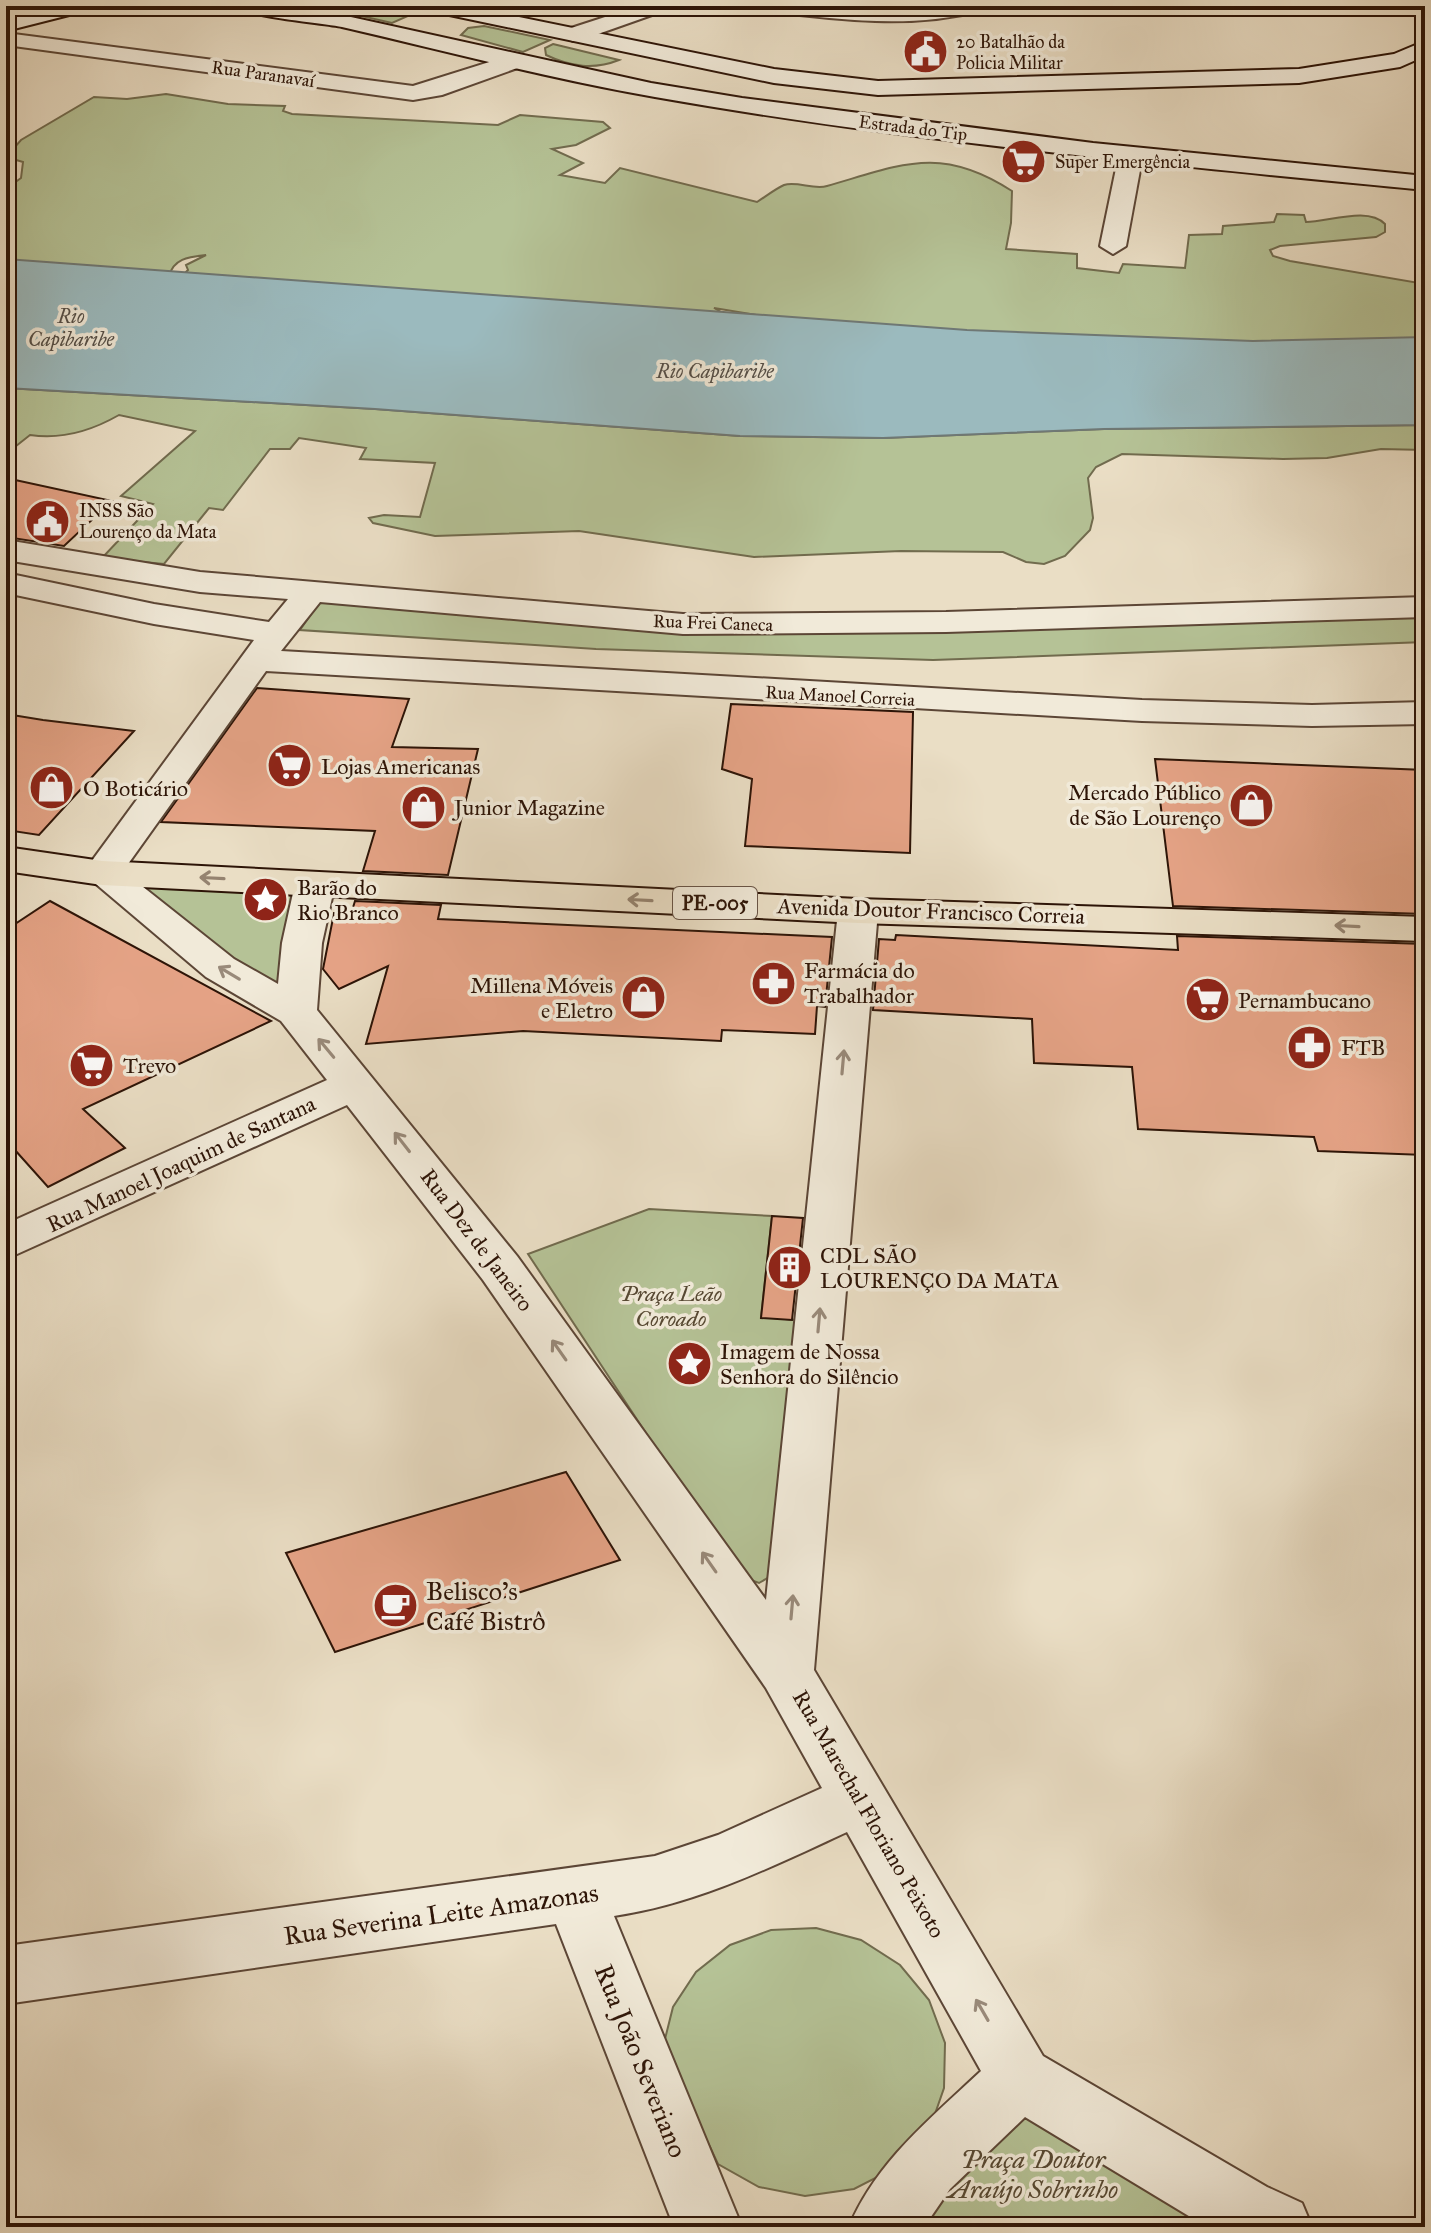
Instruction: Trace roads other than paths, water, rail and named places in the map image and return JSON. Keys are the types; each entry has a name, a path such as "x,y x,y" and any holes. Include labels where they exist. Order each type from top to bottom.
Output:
{"main road":[{"name":"Avenida Doutor Francisco Correia","path":"6,859 102,873 858,911 1425,929"}],"street":[{"path":"6,25 82,6"},
{"name":"Estrada do Tip","path":"247,6 408,34 651,90 755,107 1131,154 1425,183"},
{"path":"435,6 774,76 878,88 1299,76 1400,60 1425,47"},
{"path":"573,35 659,6"},
{"path":"773,6 912,15 942,14 977,6"},
{"path":"408,34 466,12"},
{"name":"Rua Paranavaí","path":"6,39 413,93 434,90 515,61"},
{"path":"1113,246 1131,154"},
{"name":"Rua Frei Caneca","path":"6,550 200,582 610,619 772,626 1425,607"},
{"path":"6,583 154,614 267,647"},
{"path":"102,873 267,647 312,591"},
{"name":"Rua Manoel Correia","path":"267,647 734,691 1088,708 1370,716 1425,713"},
{"name":"Rua Dez de Janeiro","path":"102,873 220,968 296,1012 500,1268 786,1672"},
{"path":"296,1012 302,943 315,884"},
{"name":"Rua Marechal Floriano Peixoto","path":"858,911 786,1672 861,1797 1020,2078"},
{"name":"Rua Manoel Joaquim de Santana","path":"6,1243 356,1084"},
{"name":"Rua Severina Leite Amazonas","path":"6,1975 655,1883 733,1857 861,1797"},
{"name":"Rua João Severiano","path":"575,1895 708,2227"},
{"path":"883,2227 927,2166 1020,2078 1243,2211 1278,2227"}],"water":[{"name":"Rio Capibaribe","path":"6,259 967,330 1253,341 1425,337 1425,425 1104,429 883,438 740,436 375,409 6,388"}],"place":[{"name":"20 Batalhão da Policia Militar","path":"925,52"},
{"name":"Super Emergência","path":"1024,162"},
{"name":"INSS São Lourenço da Mata","path":"48,521"},
{"name":"Lojas Americanas","path":"290,766"},
{"name":"O Boticário","path":"52,788"},
{"name":"Mercado Público de São Lourenço","path":"1252,805"},
{"name":"Junior Magazine","path":"423,807"},
{"name":"Barão do Rio Branco","path":"266,900"},
{"name":"Farmácia do Trabalhador","path":"773,983"},
{"name":"Millena Móveis e Eletro","path":"644,998"},
{"name":"Pernambucano","path":"1207,1000"},
{"name":"FTB","path":"1310,1047"},
{"name":"Trevo","path":"92,1065"},
{"name":"CDL SÃO LOURENÇO DA MATA","path":"789,1268"},
{"name":"Imagem de Nossa Senhora do Silêncio","path":"689,1364"},
{"name":"Belisco's Café Bistrô","path":"395,1606"}],"park label":[{"name":"Praça Leão Coroado","path":"671,1306"},
{"name":"Praça Doutor Araújo Sobrinho","path":"1033,2174"}]}
